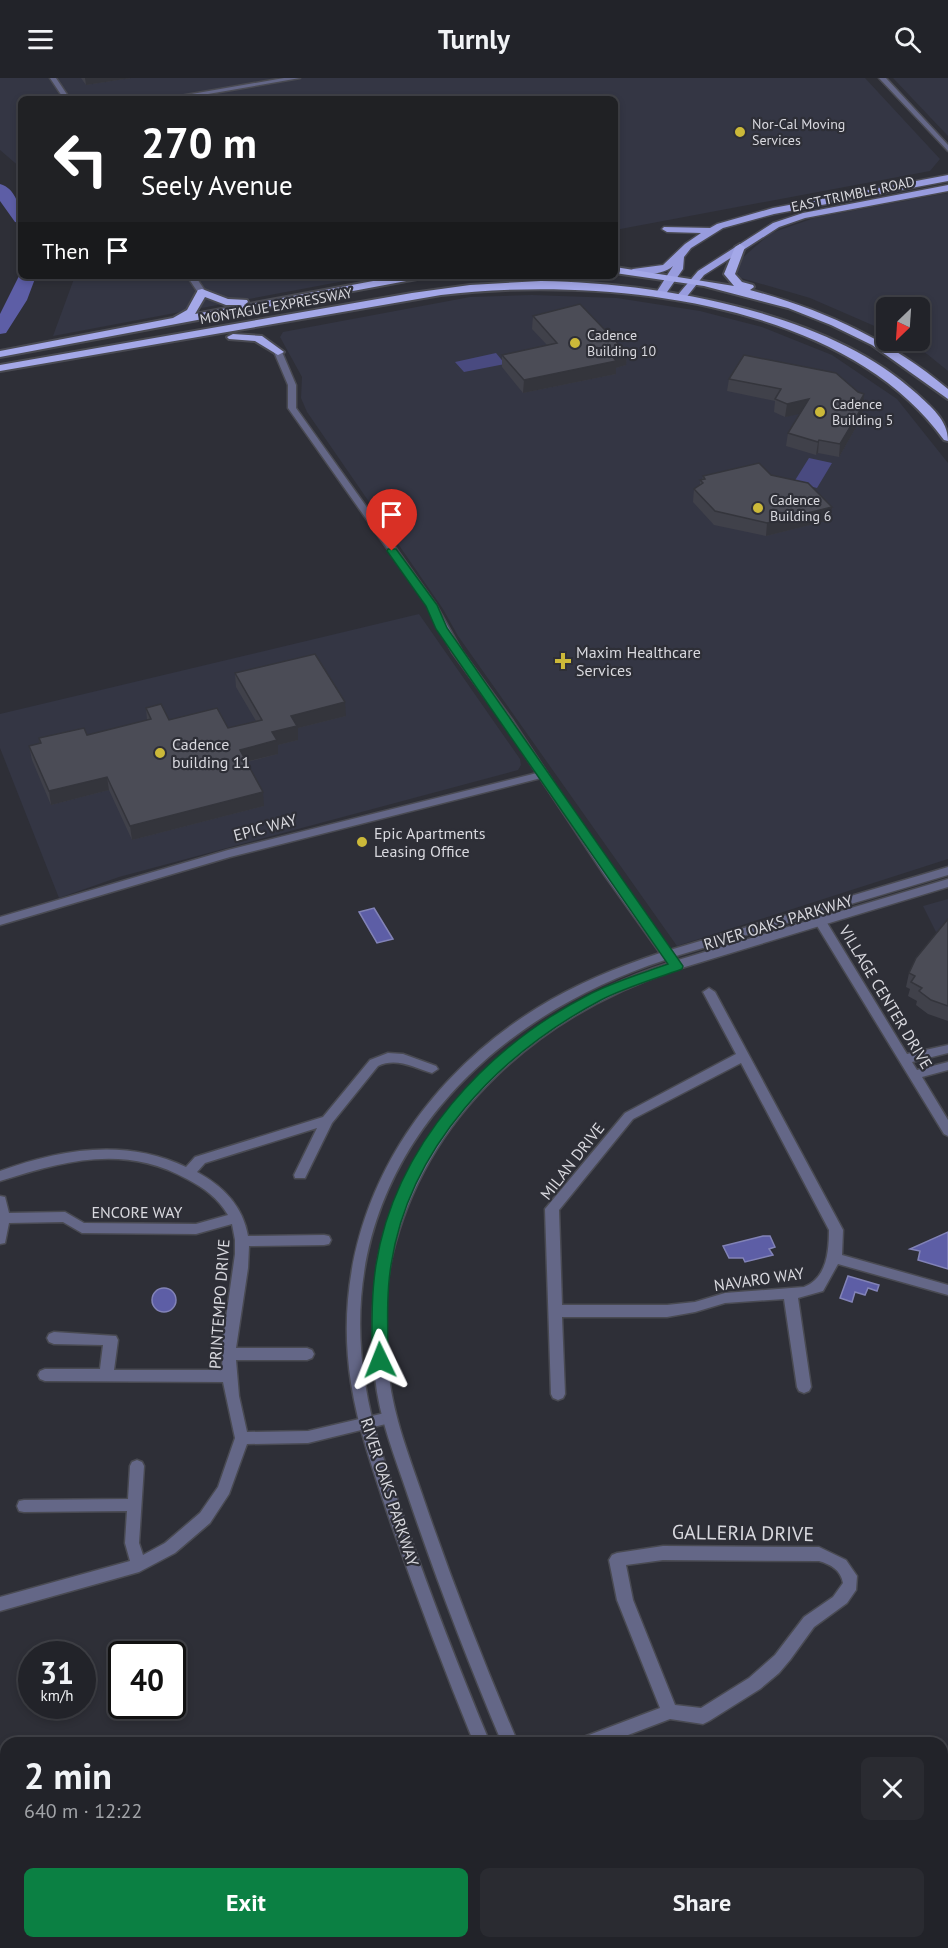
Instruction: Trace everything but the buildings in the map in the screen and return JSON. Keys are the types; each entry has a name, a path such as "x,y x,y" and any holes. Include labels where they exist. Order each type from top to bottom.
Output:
{"highway":[{"path":"740,247 730,264 731,278 738,284 791,300 807,312"},
{"path":"618,270 693,281 807,312 874,342 910,364 948,395"},
{"name":"MONTAGUE EXPRESSWAY","path":"0,354 400,279"},
{"name":"MONTAGUE EXPRESSWAY","path":"0,368 317,315 417,295 498,286 579,284 681,297 779,324 849,354 880,371 903,387 932,415 948,437"},
{"path":"166,324 191,312 202,292 221,301 240,302 293,292 342,289"},
{"path":"278,352 274,342 277,332 317,315"},
{"path":"119,349 182,345 248,336 264,339 278,352"}],"main road":[{"name":"EAST TRIMBLE ROAD","path":"633,272 666,268 688,246 710,231 753,215 948,178"},
{"name":"EAST TRIMBLE ROAD","path":"681,297 693,281 740,247 776,225 803,216 948,188"},
{"path":"688,246 666,229 710,231"},
{"name":"EAST TRIMBLE ROAD","path":"661,293 678,268 680,255"}],"street":[{"path":"52,78 65,96"},
{"path":"185,96 297,78"},
{"path":"882,78 948,149"},
{"path":"193,279 202,292"},
{"path":"278,352 292,385 292,408 432,605 441,629 507,720 541,775 673,960"},
{"name":"EPIC WAY","path":"0,921 228,854 541,775"},
{"path":"817,917 889,894 897,886 948,871"},
{"name":"RIVER OAKS PARKWAY","path":"479,1737 444,1654 366,1424 353,1340 357,1262 368,1224 401,1150 445,1090 493,1044 567,995 616,973 673,960 946,882"},
{"name":"VILLAGE CENTER DRIVE","path":"817,917 948,1131"},
{"name":"RIVER OAKS PARKWAY","path":"508,1737 454,1607 389,1418 381,1377 379,1343 383,1264 404,1194 423,1156 446,1120 467,1094 521,1044 550,1023 598,996 673,960"},
{"path":"710,992 836,1230 835,1258 948,1290"},
{"path":"905,1059 948,1049"},
{"name":"MILAN DRIVE","path":"558,1394 552,1209 629,1116 743,1056"},
{"path":"300,1175 327,1120 374,1063 383,1057 401,1058 432,1069"},
{"path":"914,1075 948,1066"},
{"path":"189,1172 200,1160 327,1120"},
{"name":"PRINTEMPO DRIVE","path":"0,1176 38,1162 84,1154 114,1153 174,1164 216,1189 237,1217 242,1241 229,1354 233,1405 242,1438"},
{"path":"0,1202 3,1218 0,1239"},
{"name":"ENCORE WAY","path":"3,1218 65,1217 82,1228 196,1229 237,1217"},
{"path":"242,1241 324,1240"},
{"name":"NAVARO WAY","path":"554,1311 667,1311 695,1307 725,1298 804,1292 818,1287 835,1258"},
{"path":"790,1292 804,1387"},
{"path":"54,1338 111,1340 106,1376"},
{"path":"229,1354 307,1354"},
{"path":"45,1375 230,1376"},
{"path":"0,1604 139,1564 170,1548 205,1518 224,1490 242,1438 308,1437 389,1418"},
{"path":"137,1466 132,1505 132,1543 139,1564"},
{"path":"24,1506 132,1505"},
{"name":"GALLERIA DRIVE","path":"603,1737 670,1712 703,1716 749,1686 781,1661 810,1621 843,1597 850,1580 846,1567 834,1557 819,1554 663,1553 617,1560 626,1600 670,1712"}],"shaded area":[{"path":"0,78 865,78 940,159 930,171 618,229 618,96 18,96 18,165 0,150"},
{"path":"893,78 948,78 948,136"},
{"path":"948,193 948,371 922,351 930,351 930,297 876,297 876,327 810,298 741,278 733,266 771,233 814,218"},
{"path":"74,279 355,279 53,336"},
{"path":"532,295 617,298 700,311 762,327 832,355 897,399 948,463 948,859 677,946 458,636 443,609 307,412 301,398 302,377 280,337 283,332 470,297"},
{"path":"496,353 505,364 464,372 455,362"},
{"path":"809,458 832,463 817,488 794,482"},
{"path":"419,614 520,759 521,765 518,770 119,877 59,898 0,748 0,714"},
{"path":"948,899 948,930 936,932 923,906"},
{"path":"374,908 393,939 377,943 359,912"},
{"path":"948,1232 948,1269 918,1260 920,1251 910,1249"},
{"path":"770,1236 775,1247 769,1249 773,1255 745,1262 743,1258 729,1258 723,1246"},
{"path":"848,1276 879,1285 877,1291 868,1288 865,1295 855,1292 852,1302 840,1298"},
{"path":"164,1288 172,1292 176,1300 172,1308 164,1312 156,1308 152,1300 156,1292"}],"waterway":[{"path":"0,189 18,214"},
{"path":"0,329 18,300 26,279"}],"place":[{"name":"Nor-Cal Moving Services","path":"740,132"},
{"name":"Cadence Building 10","path":"575,343"},
{"name":"Cadence Building 5","path":"820,412"},
{"name":"Cadence Building 6","path":"758,508"},
{"name":"Maxim Healthcare Services","path":"563,661"},
{"name":"Cadence building 11","path":"160,753"},
{"name":"Epic Apartments Leasing Office","path":"362,842"}],"route":[{"path":"380,1360 380,1302 383,1264 392,1227 404,1194 423,1156 446,1120 491,1070 550,1023 598,996 629,982 677,966 541,775 507,720 492,703 441,629 432,605 392,551"}]}
